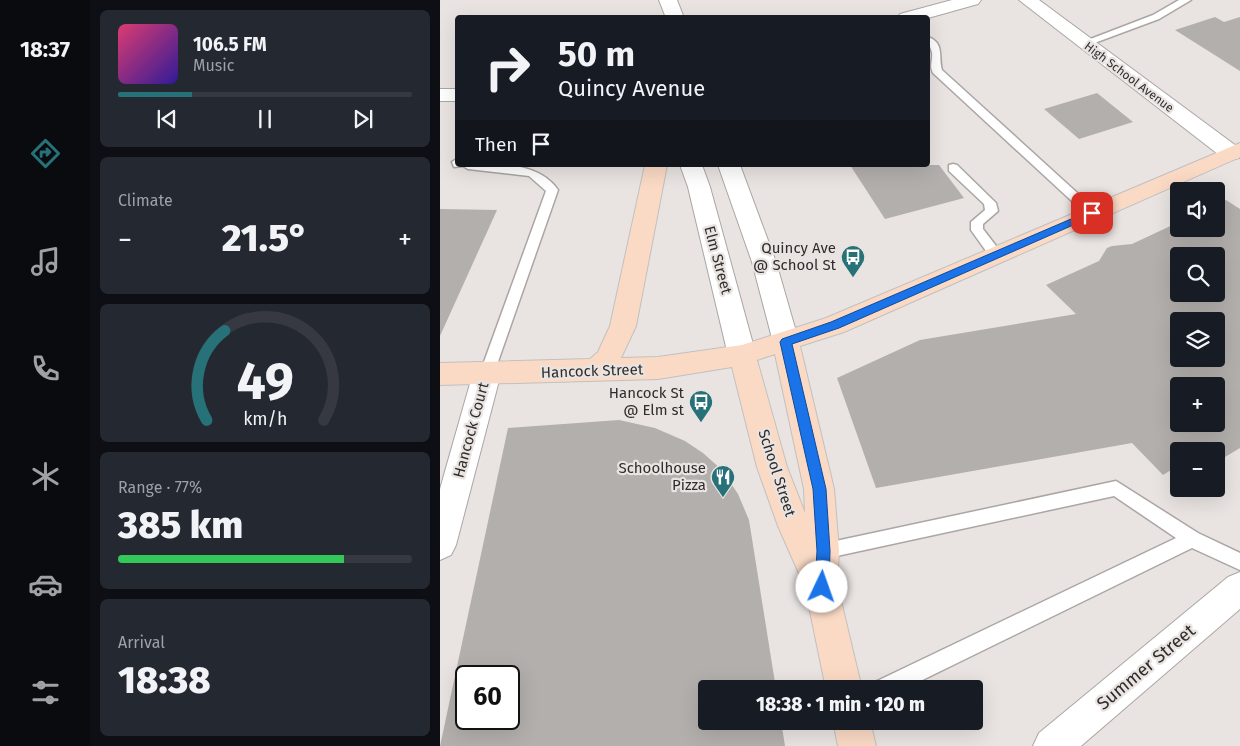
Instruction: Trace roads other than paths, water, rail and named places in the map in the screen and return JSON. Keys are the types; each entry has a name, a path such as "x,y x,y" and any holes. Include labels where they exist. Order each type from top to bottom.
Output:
{"main road":[{"name":"Hancock Street","path":"440,374 596,371 675,367 742,356 835,325 1235,151"},
{"path":"596,371 608,358 623,326 656,167"},
{"name":"School Street","path":"786,342 820,489 823,551 822,587"},
{"name":"School Street","path":"742,356 772,467 794,526 822,587 842,680"},
{"path":"854,730 857,746"}],"street":[{"path":"668,0 674,15"},
{"path":"917,15 972,0"},
{"name":"High School Avenue","path":"1028,0 1235,151"},
{"path":"440,95 455,95"},
{"name":"Elm Street","path":"692,167 699,187 742,356"},
{"path":"731,167 764,262 786,342"},
{"name":"Hancock Court","path":"440,545 487,373"},
{"name":"Summer Street","path":"1052,746 1240,588"}],"lane":[{"path":"1085,43 1156,16 1186,0"},
{"path":"930,42 936,47 938,53 935,66 937,70 1092,213"},
{"path":"484,167 532,173 552,190 487,373"},
{"path":"953,168 990,203 992,211 977,222 977,230 996,255"},
{"path":"823,551 1116,488 1192,540 1240,562"},
{"path":"901,680 1192,540"}],"place":[{"name":"Quincy Ave @ School St","path":"853,278"},
{"name":"Hancock St @ Elm st","path":"701,423"},
{"name":"Schoolhouse Pizza","path":"723,498"}]}
